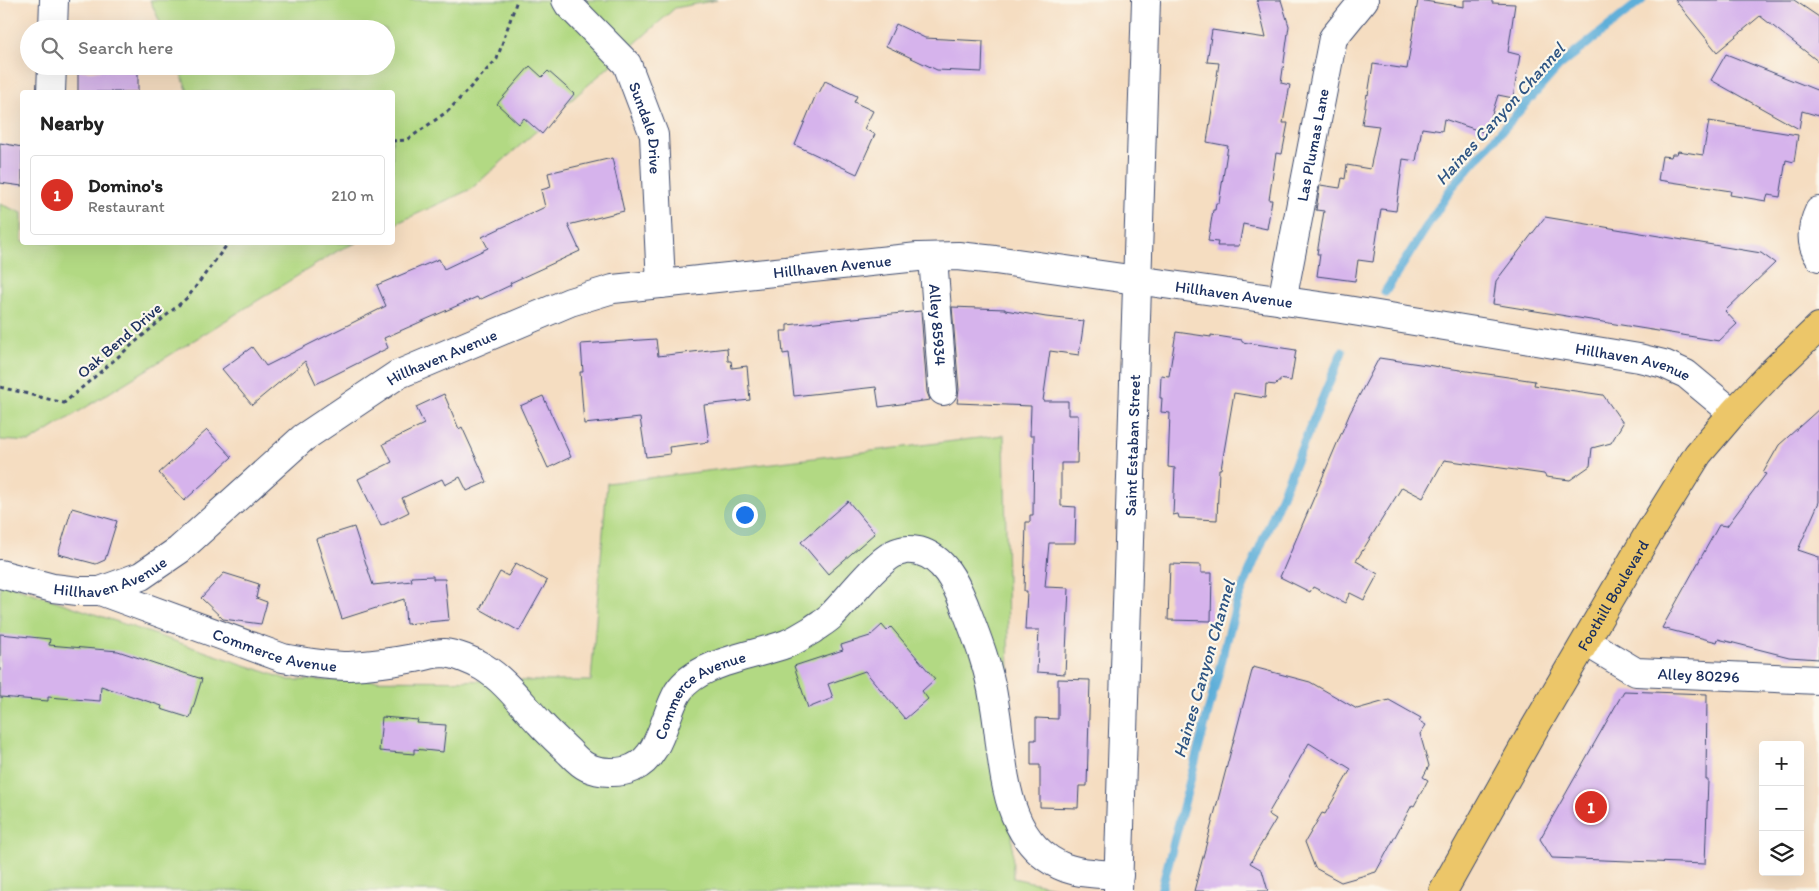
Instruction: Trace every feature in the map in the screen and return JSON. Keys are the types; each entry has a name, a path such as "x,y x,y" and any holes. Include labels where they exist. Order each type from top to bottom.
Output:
{"main road":[{"name":"Foothill Boulevard","path":"1443,891 1672,493 1698,454 1770,374 1819,327"}],"street":[{"path":"53,20 54,0"},
{"name":"Sundale Drive","path":"566,0 627,64 654,135 661,284"},
{"name":"Saint Estaban Street","path":"1119,883 1146,0"},
{"name":"Las Plumas Lane","path":"1282,301 1333,38 1364,0"},
{"path":"51,90 52,75"},
{"path":"1819,211 1812,236 1819,256"},
{"name":"Hillhaven Avenue","path":"0,574 53,588 78,592 100,592 141,576 179,550 303,438 397,375 570,302 613,289 918,257 958,256 994,260 1341,309 1639,358 1664,364 1686,374 1733,413"},
{"name":"Alley 85934","path":"933,257 943,391"},
{"name":"Commerce Avenue","path":"100,592 283,658 312,664 347,666 393,662 445,653 466,659 500,679 540,724 584,766 604,772 632,769 642,763 653,749 663,731 670,708 680,689 694,676 714,666 787,644 799,638 829,618 879,564 891,555 900,551 920,552 934,558 946,568 969,617 992,685 1012,808 1027,838 1036,850 1066,868 1119,883"},
{"name":"Alley 80296","path":"1586,642 1636,672 1819,680"}],"path":[{"path":"395,141 407,140 448,111 497,59 517,0"},
{"name":"Oak Bend Drive","path":"0,387 64,403 188,297 227,245"}],"green space":[{"path":"150,0 717,0 675,8 471,189 395,224 395,90 187,90 181,75 395,75 395,20 159,20"},
{"path":"0,204 20,212 20,245 351,245 339,250 30,442 0,440"},
{"path":"1004,435 1013,878 1072,891 0,891 0,582 289,680 591,681 607,483"}],"building":[{"path":"1257,0 1281,0 1289,26 1281,83 1290,85 1283,123 1288,123 1282,154 1276,153 1269,200 1272,200 1267,229 1243,224 1239,246 1217,246 1218,242 1208,241 1213,210 1215,210 1216,203 1219,203 1228,146 1207,142 1219,63 1207,62 1212,30 1266,38"},
{"path":"1418,0 1464,7 1464,0 1492,0 1492,3 1515,4 1508,52 1520,55 1513,98 1498,95 1486,133 1444,119 1442,131 1422,128 1416,161 1403,159 1396,211 1381,209 1373,262 1358,260 1355,281 1317,276 1320,254 1317,254 1324,211 1316,210 1320,185 1340,188 1342,178 1345,179 1347,165 1370,169 1379,126 1362,124 1373,64 1407,69"},
{"path":"1675,0 1794,0 1819,17 1819,62 1760,16 1717,52"},
{"path":"896,24 925,38 983,41 982,72 937,70 886,46"},
{"path":"1726,54 1819,91 1819,116 1802,111 1799,129 1711,80"},
{"path":"530,66 542,77 548,71 574,94 542,134 524,118 519,124 497,104"},
{"path":"78,75 138,75 138,90 78,90"},
{"path":"825,81 857,96 854,102 873,111 864,129 875,134 857,174 795,145 817,92 819,93"},
{"path":"1709,121 1798,135 1794,162 1786,160 1780,197 1768,195 1766,201 1730,195 1731,191 1658,180 1662,156 1671,157 1672,154 1677,154 1678,151 1703,155"},
{"path":"0,143 20,147 20,186 0,183"},
{"path":"612,158 624,211 568,225 580,251 510,283 511,285 479,300 477,297 384,338 388,348 316,384 305,361 252,405 222,369 252,347 266,366 386,306 377,285 439,259 444,269 488,248 482,237 545,207 541,190 551,187 548,173"},
{"path":"1545,217 1761,253 1775,263 1725,311 1737,324 1719,341 1493,304 1496,281"},
{"path":"952,307 1005,309 1046,317 1084,321 1079,355 1050,351 1043,401 1068,401 1068,415 1078,415 1077,463 1061,463 1061,506 1076,507 1075,543 1049,543 1045,587 1069,588 1065,674 1037,672 1039,630 1025,630 1027,591 1024,591 1026,522 1030,522 1030,515 1033,515 1034,436 1030,436 1031,406 957,403 959,390"},
{"path":"921,311 927,392 930,400 879,407 876,387 794,396 789,353 783,354 781,331 787,331 787,325"},
{"path":"1176,332 1211,337 1211,335 1242,340 1242,342 1296,350 1291,381 1280,379 1280,382 1277,382 1276,385 1266,384 1265,398 1234,393 1221,469 1219,469 1217,520 1179,518 1178,514 1173,515 1175,468 1168,467 1170,413 1161,412 1162,398 1160,398 1161,375 1169,376"},
{"path":"656,339 658,356 727,348 728,361 731,361 732,368 747,366 750,400 704,405 709,442 669,447 670,454 646,457 640,418 584,424 580,372 583,372 581,344"},
{"path":"1379,358 1535,381 1534,385 1603,395 1623,423 1611,443 1592,448 1590,466 1570,480 1546,477 1544,474 1444,460 1423,498 1402,487 1356,561 1378,574 1364,600 1350,593 1345,603 1313,587 1310,592 1280,577 1350,413"},
{"path":"444,394 459,429 462,427 487,482 467,491 460,477 445,485 442,479 402,498 409,512 381,526 358,479 392,462 383,444 424,424 416,407"},
{"path":"543,396 571,457 548,468 520,406"},
{"path":"1819,409 1819,502 1798,550 1819,557 1819,659 1789,657 1718,639 1717,642 1662,628 1719,525 1727,526 1766,474 1763,473 1779,445"},
{"path":"207,430 232,457 184,501 159,473"},
{"path":"848,501 875,533 828,574 801,542"},
{"path":"72,508 117,521 105,560 96,564 58,554"},
{"path":"354,527 373,585 412,581 411,577 433,576 433,579 445,579 449,620 406,624 404,599 342,619 316,539"},
{"path":"516,563 547,581 519,631 480,609 500,572 508,576"},
{"path":"1170,564 1201,565 1201,573 1212,573 1211,621 1168,620"},
{"path":"224,573 259,584 256,598 267,602 261,624 223,619 201,598"},
{"path":"882,625 887,631 891,627 935,679 922,691 928,699 905,719 865,671 828,684 833,698 808,708 794,666 843,650 841,645 870,636"},
{"path":"0,634 50,639 49,645 118,651 202,679 190,718 161,709 162,706 101,686 100,701 48,697 48,701 0,697"},
{"path":"1253,667 1310,682 1357,709 1389,700 1421,718 1419,721 1426,725 1420,734 1429,766 1423,777 1428,780 1414,806 1412,805 1376,872 1341,882 1315,868 1305,842 1322,813 1325,814 1351,769 1309,743 1268,814 1276,819 1250,863 1262,870 1268,891 1194,891"},
{"path":"1058,679 1090,680 1087,786 1079,786 1078,808 1040,807 1040,765 1031,765 1031,740 1036,740 1036,718 1058,719"},
{"path":"1624,691 1707,694 1706,780 1708,780 1705,864 1552,858 1540,839"},
{"path":"382,717 418,720 417,723 446,725 443,752 414,749 414,754 379,751"}],"waterway":[{"name":"Haines Canyon Channel","path":"1385,292 1452,187 1559,66 1642,0"},
{"name":"Haines Canyon Channel","path":"1161,891 1237,602 1342,352"}],"place":[{"name":"Domino's","path":"1591,807"}]}
